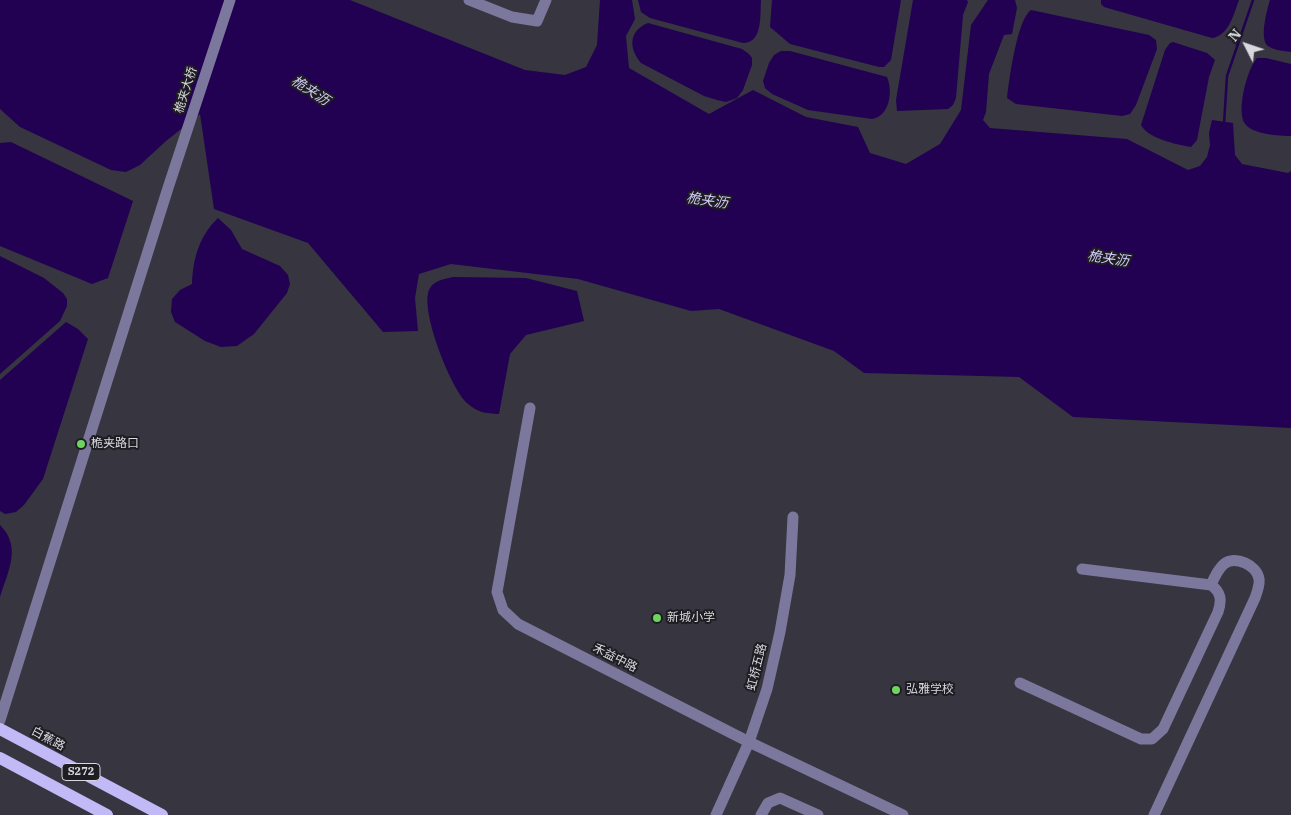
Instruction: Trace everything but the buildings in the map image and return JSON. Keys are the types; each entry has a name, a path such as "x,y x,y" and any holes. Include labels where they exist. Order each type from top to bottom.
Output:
{"main road":[{"name":"白蕉路","path":"0,729 162,815"},
{"name":"S272","path":"0,758 107,815"}],"street":[{"name":"桅夹大桥","path":"2,716 168,188 230,0"},
{"path":"469,0 512,17 537,21 546,0"},
{"name":"禾益中路","path":"530,408 498,592 502,610 518,624 749,742 904,815"},
{"name":"虹桥五路","path":"716,815 749,742 767,689 790,575 793,516"},
{"path":"1154,815 1255,598 1259,587 1259,578 1257,572 1250,565 1235,560 1223,564 1211,585"},
{"path":"1020,683 1137,738 1152,739 1162,729 1220,608 1220,596 1217,590 1211,585 1082,569"},
{"path":"761,815 768,803 780,798 818,815"}],"water":[{"name":"桅夹沥","path":"0,0 350,0 525,70 565,75 586,67 597,45 600,0 632,0 635,19 626,36 629,68 709,114 753,90 806,117 858,127 870,153 906,164 940,144 961,110 971,25 988,0 1015,0 1017,8 1012,34 1004,35 989,74 986,112 983,120 990,128 1127,139 1188,170 1200,166 1207,157 1212,120 1233,123 1235,155 1242,164 1288,173 1291,171 1291,428 1073,417 1019,377 864,373 834,351 719,309 691,311 578,279 451,264 419,274 415,298 418,331 383,332 308,243 214,209 200,114 140,165 126,172 111,170 20,127 0,109"},
{"path":"638,0 761,0 759,27 754,38 749,42 743,43 650,18 641,12"},
{"path":"772,0 901,0 891,60 884,67 879,67 790,44 770,27"},
{"path":"913,0 967,0 968,2 963,15 956,98 953,105 948,109 897,111 896,100"},
{"path":"1101,0 1239,0 1227,29 1212,38 1104,7 1101,4"},
{"path":"1270,0 1291,0 1291,52 1273,48 1265,42 1264,31"},
{"path":"1031,10 1149,35 1156,40 1157,49 1136,105 1130,114 1122,116 1016,104 1007,98 1018,37 1026,16"},
{"path":"648,23 742,49 749,54 752,58 752,65 743,90 737,98 726,102 704,96 641,63 634,52 632,41 641,26"},
{"path":"1173,42 1207,53 1215,60 1209,77 1197,140 1191,147 1171,143 1156,137 1144,130 1141,125 1165,50"},
{"path":"781,51 790,51 887,77 890,96 886,108 878,117 872,119 808,110 772,94 765,88 763,81 769,63 774,55"},
{"path":"1257,58 1266,58 1291,64 1291,136 1254,131 1246,125 1243,119 1242,102 1246,81"},
{"path":"11,142 133,201 108,278 92,284 0,246 0,143"},
{"path":"218,218 231,230 242,249 280,266 288,275 290,284 287,293 254,334 237,346 221,347 205,341 175,322 171,312 172,299 180,290 192,284 198,248 206,232"},
{"path":"0,256 44,278 63,293 67,299 67,306 60,321 0,374"},
{"path":"453,277 526,278 577,291 584,321 526,335 510,354 499,414 482,412 467,403 453,382 438,347 428,312 427,298 430,288 435,283"},
{"path":"66,322 78,329 88,339 43,479 24,505 16,512 5,514 0,511 0,380"},
{"path":"0,525 7,533 12,551 9,569 0,597"}],"waterway":[{"path":"1224,124 1227,76 1253,0"}],"place":[{"name":"桅夹路口","path":"81,444"},
{"name":"新城小学","path":"657,618"},
{"name":"弘雅学校","path":"896,690"}]}
